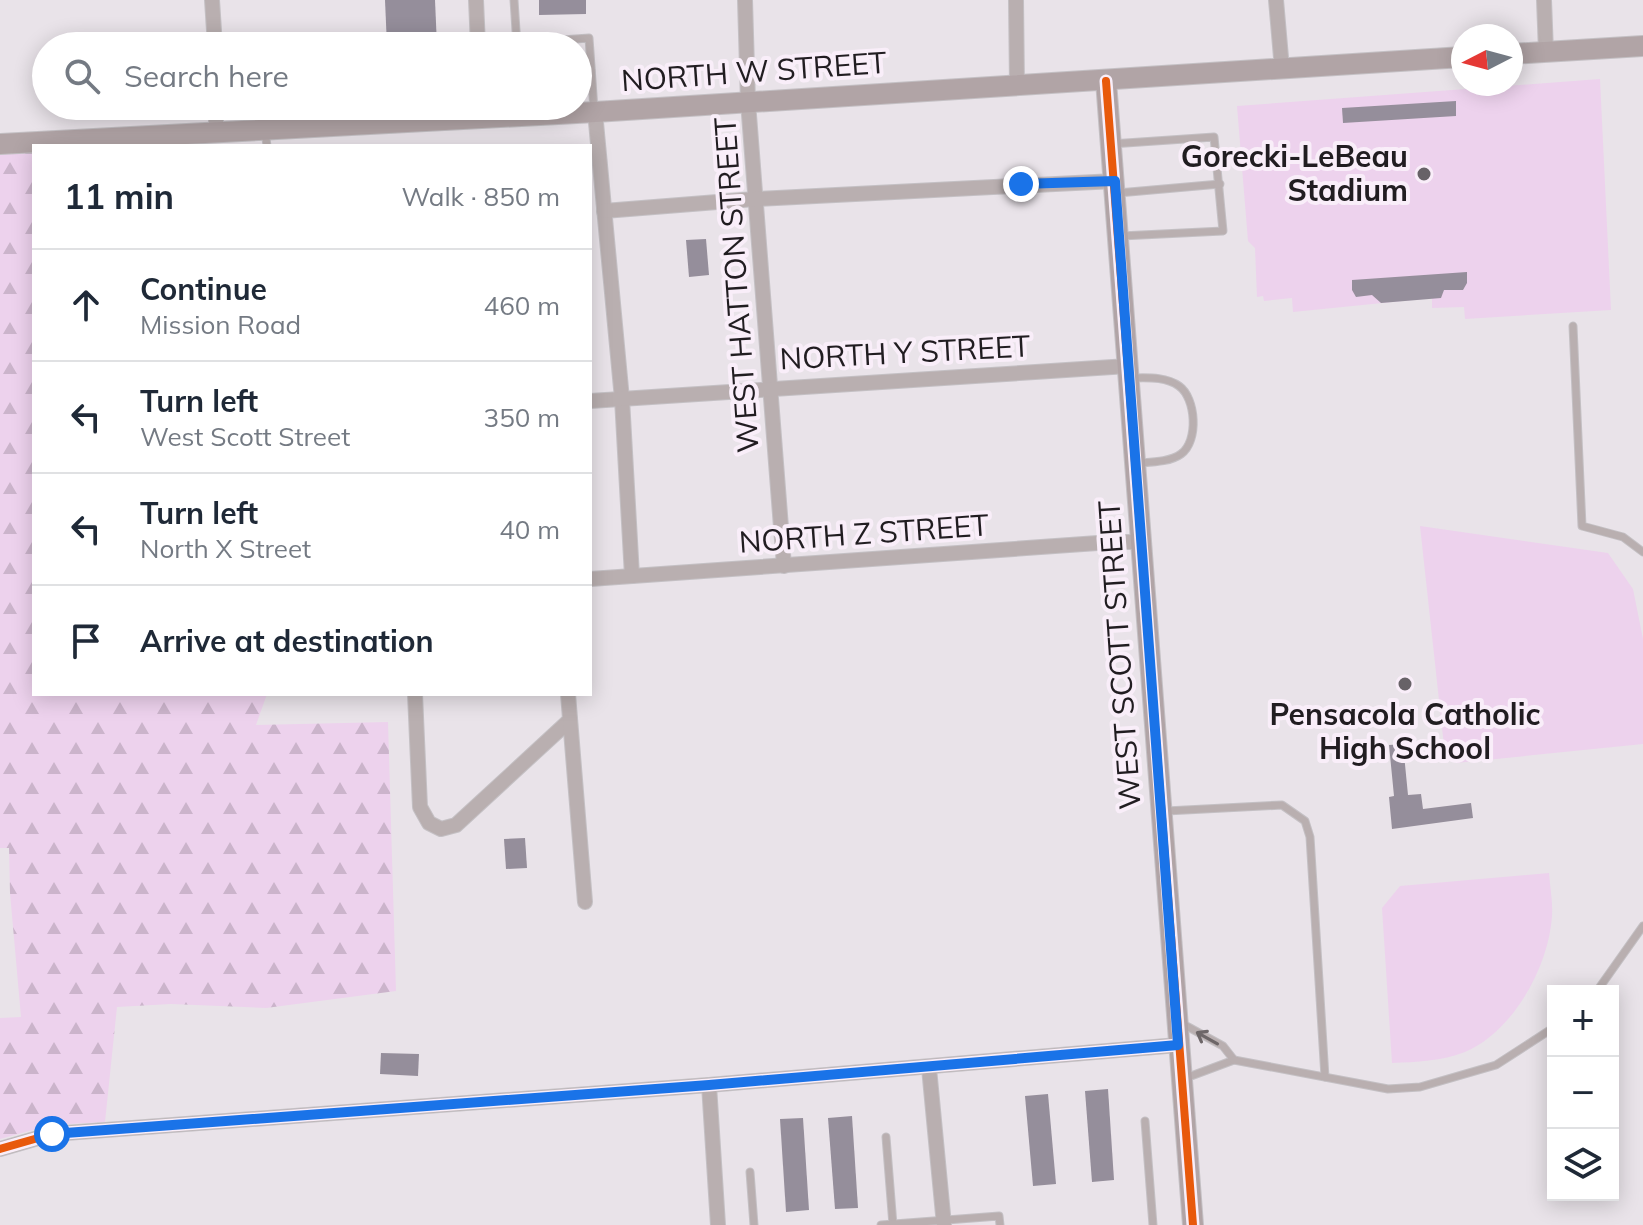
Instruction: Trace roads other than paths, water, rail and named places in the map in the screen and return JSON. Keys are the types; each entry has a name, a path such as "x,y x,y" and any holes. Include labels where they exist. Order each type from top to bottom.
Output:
{"main road":[{"path":"1523,53 1643,46"},
{"name":"NORTH W STREET","path":"595,112 1451,58"},
{"name":"WEST SCOTT STREET","path":"1106,81 1193,1225"},
{"name":"NORTH W STREET","path":"0,144 158,140 216,132 266,138 415,120"}],"street":[{"path":"212,0 214,32"},
{"path":"476,0 478,32"},
{"name":"WEST HATTON STREET","path":"745,0 748,102 784,566"},
{"path":"1016,0 1017,86"},
{"path":"1276,0 1282,69"},
{"path":"1544,0 1546,52"},
{"path":"595,112 622,399 632,576"},
{"path":"216,120 216,132"},
{"path":"604,211 755,199 1115,187"},
{"name":"NORTH Y STREET","path":"592,401 771,388 1128,372"},
{"name":"NORTH Z STREET","path":"592,579 1142,542"},
{"path":"415,696 420,807 423,817 441,829 456,825 570,720"},
{"path":"568,696 585,902"},
{"path":"0,1149 52,1134 929,1068 1178,1045"},
{"path":"929,1068 944,1223"},
{"path":"709,1085 718,1225"}],"lane":[{"path":"514,0 516,32"},
{"path":"592,81 595,112"},
{"path":"1111,144 1214,137 1220,184 1223,231 1119,236"},
{"path":"1115,187 1220,184"},
{"path":"1573,326 1582,526 1623,537 1643,552"},
{"path":"1128,372 1158,377 1179,385 1189,397 1193,428 1190,446 1180,455 1167,460 1136,463"},
{"path":"1161,811 1282,805 1305,821 1310,837 1325,1077"},
{"path":"1601,985 1643,926"},
{"path":"1176,1021 1223,1046 1234,1060"},
{"path":"1181,1080 1234,1060 1388,1089 1420,1087 1496,1065 1547,1032"},
{"path":"1145,1121 1153,1225"},
{"path":"886,1137 893,1225"},
{"path":"750,1172 754,1225"},
{"path":"881,1225 944,1223 999,1216 1000,1225"}],"place":[{"name":"Gorecki-LeBeau Stadium","path":"1424,174"},
{"name":"Pensacola Catholic High School","path":"1405,684"}]}
